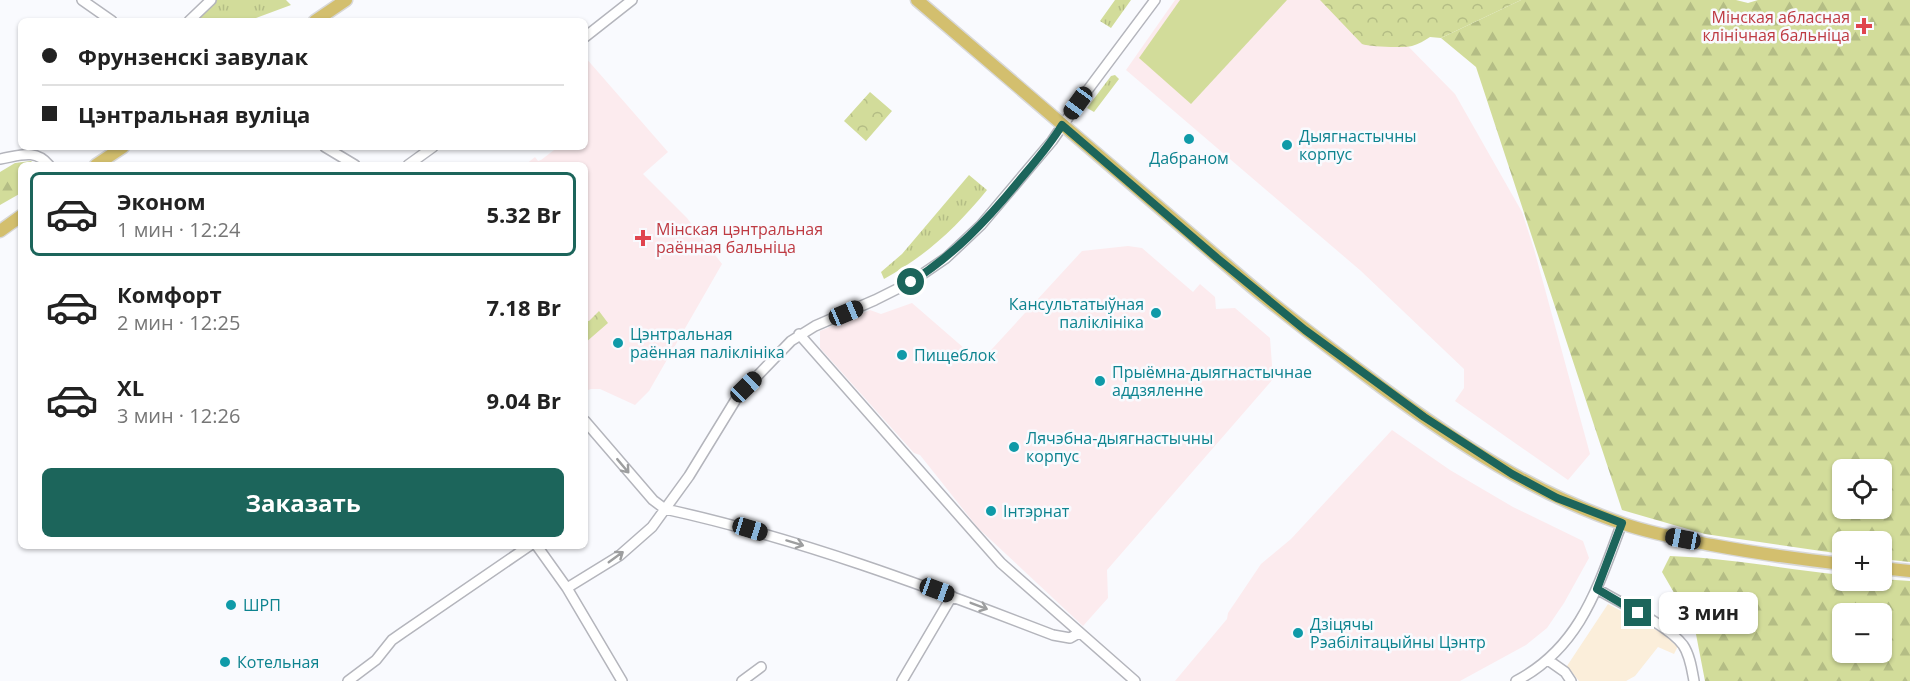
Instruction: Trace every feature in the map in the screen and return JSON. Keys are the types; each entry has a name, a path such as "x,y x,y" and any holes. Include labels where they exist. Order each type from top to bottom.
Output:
{"main road":[{"path":"319,18 346,0"},
{"path":"917,0 1298,325 1424,417 1512,474 1557,498 1660,535 1772,556 1832,563"},
{"path":"100,162 118,150"},
{"path":"0,231 18,218"},
{"path":"1892,569 1910,571"}],"street":[{"path":"82,0 108,18"},
{"path":"192,18 211,0"},
{"path":"588,35 632,0"},
{"path":"567,588 619,556 652,527 689,476 738,396 799,334 911,282 946,258 981,225 1052,141 1155,0"},
{"path":"331,150 350,162"},
{"path":"412,162 429,150"},
{"path":"0,159 38,155 46,162"},
{"path":"0,168 14,157"},
{"path":"799,334 1001,563 1135,681"},
{"path":"588,424 653,500 665,509 781,538 952,596 1053,635 1070,638 1079,633"},
{"path":"1516,681 1548,660 1563,645 1583,618 1597,589 1622,523"},
{"path":"348,681 376,660 392,640 525,549"},
{"path":"539,549 567,588 622,681"},
{"path":"1597,589 1657,625 1682,644 1695,681"},
{"path":"902,681 952,596"},
{"path":"1548,660 1565,672 1571,681"},
{"path":"742,681 761,667"}],"shaded area":[{"path":"1175,0 1321,0 1400,38 1455,94 1522,212 1534,249 1590,454 1568,480 1455,401 1464,388 1464,369 1361,271 1126,70"},
{"name":"Мінская цэнтральная раённая бальніца","path":"588,60 668,152 643,174 687,218 722,264 649,391 635,405 600,389 588,390 588,162 529,162 535,157 538,161 554,150 588,150"},
{"path":"1128,246 1142,248 1193,292 1200,284 1215,297 1216,309 1235,308 1270,338 1273,379 1107,570 1108,598 1083,626 978,528 920,455 914,453 820,348 820,331 870,310 881,314 912,303 980,362 1082,251"},
{"path":"1392,430 1450,470 1513,507 1583,541 1589,558 1547,628 1526,645 1460,681 1175,681 1227,619 1228,613 1261,564 1291,539"},
{"path":"1608,604 1673,639 1672,642 1678,646 1674,654 1658,647 1635,676 1626,681 1579,681 1567,666"}],"green space":[{"path":"216,0 286,0 291,5 256,18 197,18"},
{"path":"1115,0 1131,0 1111,28 1100,21"},
{"path":"1180,0 1287,0 1191,104 1139,58"},
{"path":"1320,0 1521,0 1441,38 1430,37 1412,46 1394,47 1362,44"},
{"path":"1521,0 1736,0 1748,3 1758,0 1910,0 1910,562 1892,560 1892,531 1832,531 1832,553 1705,534 1622,510 1476,67 1441,38"},
{"path":"1115,75 1119,79 1094,112 1087,108 1111,76"},
{"path":"870,92 892,111 866,141 844,121"},
{"path":"18,163 18,195 0,205 0,172"},
{"path":"969,175 987,190 940,240 884,279 881,272 902,254"},
{"path":"599,311 608,323 588,340 588,321"},
{"path":"1670,556 1735,561 1832,574 1832,591 1892,591 1892,580 1910,581 1910,681 1705,681 1695,629 1662,572"}],"place":[{"name":"Мінская абласная клінічная бальніца","path":"1864,26"},
{"name":"Дабраном","path":"1189,139"},
{"name":"Дыягнастычны корпус","path":"1287,145"},
{"name":"Мінская цэнтральная раённая бальніца","path":"643,238"},
{"name":"Кансультатыўная паліклініка","path":"1156,313"},
{"name":"Цэнтральная раённая паліклініка","path":"618,343"},
{"name":"Пищеблок","path":"902,355"},
{"name":"Прыёмна-дыягнастычнае аддзяленне","path":"1100,381"},
{"name":"Лячэбна-дыягнастычны корпус","path":"1014,447"},
{"name":"Інтэрнат","path":"991,511"},
{"name":"ШРП","path":"231,605"},
{"name":"Дзіцячы Рэабілітацыйны Цэнтр","path":"1298,633"},
{"name":"Котельная","path":"225,662"}],"route":[{"path":"911,282 946,258 981,225 1052,141 1062,125 1305,330 1424,417 1471,450 1512,474 1557,498 1622,523 1597,589 1638,613"}]}
